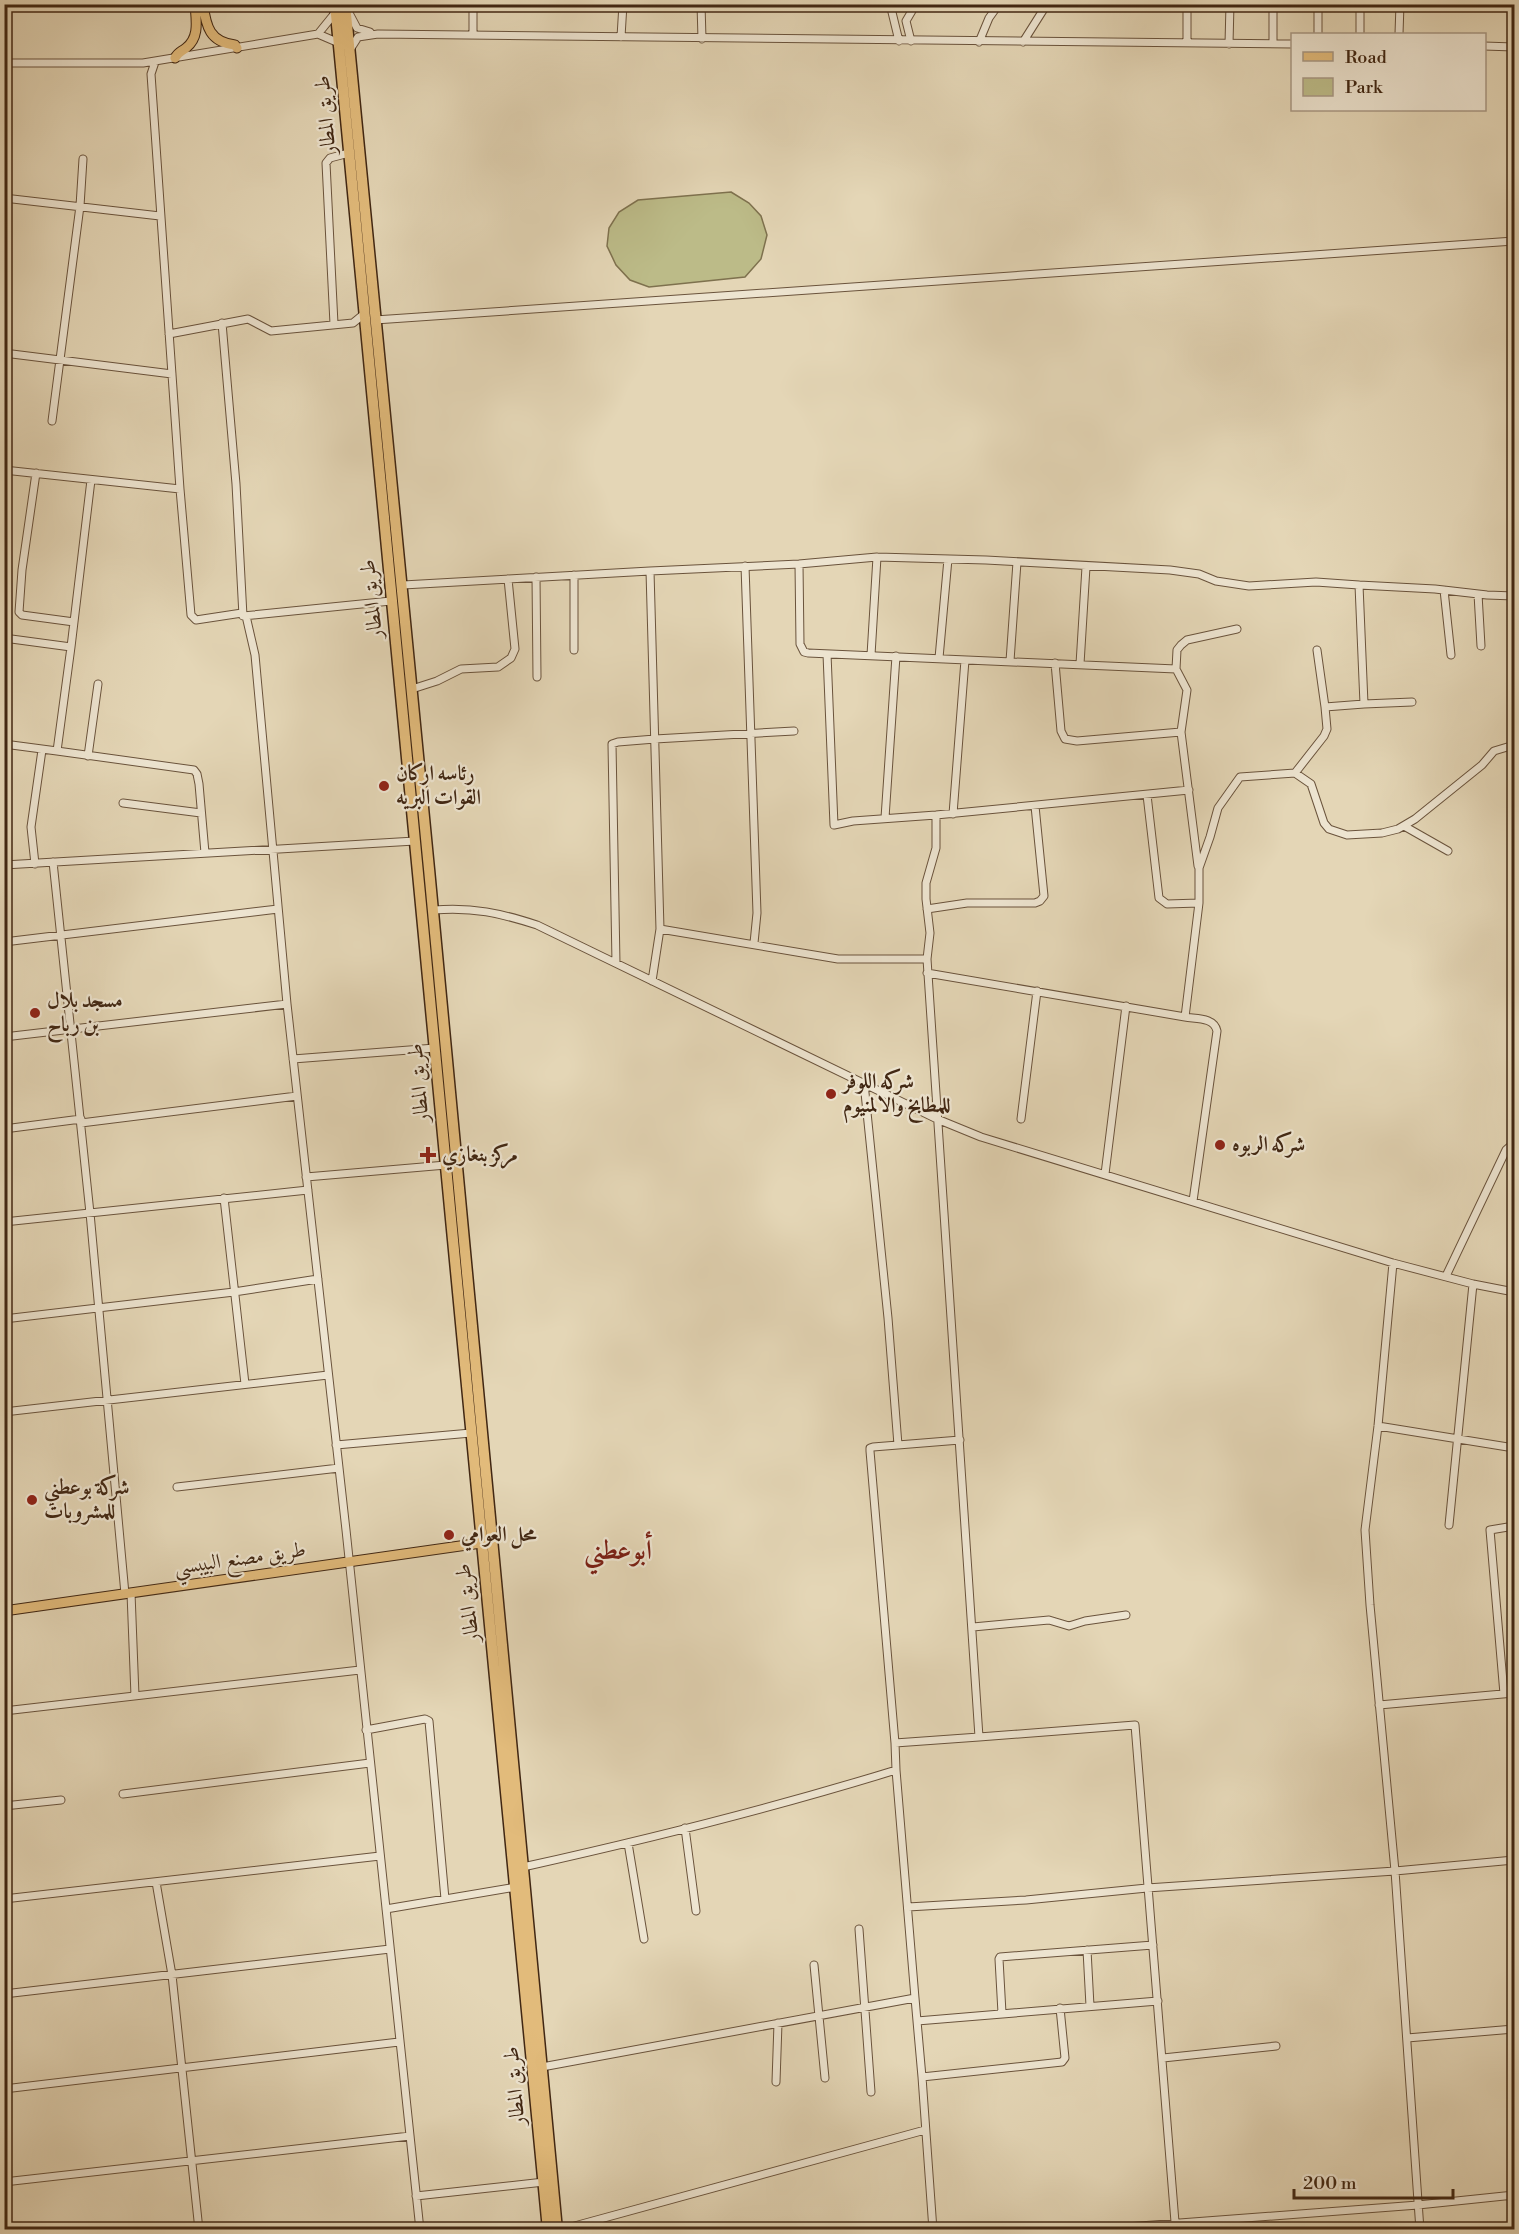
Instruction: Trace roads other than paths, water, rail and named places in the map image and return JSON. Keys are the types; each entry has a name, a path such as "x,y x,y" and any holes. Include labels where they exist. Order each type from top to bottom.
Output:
{"highway":[{"name":"طريق المطار","path":"346,4 375,320 403,585 424,831 434,910 511,1789 516,1887 543,2122 559,2229"},
{"name":"طريق المطار","path":"335,8 481,1543 511,1789 524,1867 542,2067 543,2182 548,2229"}],"main road":[{"path":"175,58 188,47 194,38 195,4"},
{"path":"203,4 206,26 213,37 224,43 235,45 237,48"},
{"name":"طريق مصنع البيبسي","path":"4,1611 481,1543"}],"street":[{"path":"346,4 351,20 357,28 378,34"},
{"path":"473,4 473,35"},
{"path":"621,37 623,4"},
{"path":"701,4 702,39"},
{"path":"890,4 899,41"},
{"path":"911,41 906,21 916,4"},
{"path":"979,42 989,18 999,4"},
{"path":"1023,42 1047,4"},
{"path":"1187,4 1187,43"},
{"path":"1229,44 1230,4"},
{"path":"1273,4 1273,44"},
{"path":"1318,4 1318,33"},
{"path":"1360,4 1360,33"},
{"path":"1399,33 1400,4"},
{"path":"318,34 335,8"},
{"path":"4,63 155,62 318,34 339,43"},
{"path":"350,51 353,41 358,37 378,34 1291,44"},
{"path":"1486,46 1515,47"},
{"path":"155,62 151,74 160,216 191,615 196,620 392,602"},
{"path":"143,63 151,74"},
{"path":"4,140 5,133"},
{"path":"334,324 326,163 330,158 349,153"},
{"path":"52,421 80,206 83,159"},
{"path":"4,198 160,216"},
{"path":"375,320 1515,241"},
{"path":"169,334 249,319 271,331 353,323 364,314"},
{"path":"222,323 236,484 244,615 255,655 287,1004 420,2229 411,2229"},
{"path":"353,323 366,333"},
{"path":"4,353 172,374"},
{"path":"4,470 180,489"},
{"path":"36,472 19,612 22,615 74,622"},
{"path":"57,751 91,480"},
{"path":"403,585 650,570 799,564 877,557 1170,570 1199,574 1216,581 1249,586 1316,582 1515,596"},
{"path":"871,655 877,557"},
{"path":"939,658 948,559"},
{"path":"1010,661 1017,562"},
{"path":"799,564 804,652 1176,669"},
{"path":"745,566 757,913 754,943"},
{"path":"1080,664 1086,567"},
{"path":"650,570 660,929 652,981"},
{"path":"573,575 574,650"},
{"path":"536,577 537,677"},
{"path":"412,689 437,681 461,669 498,667 511,658 515,650 508,579"},
{"path":"1359,585 1364,704"},
{"path":"1444,590 1451,655"},
{"path":"1478,594 1481,646"},
{"path":"1185,1017 1199,903 1199,868 1181,732 1187,690 1176,669 1178,651 1187,640 1237,629"},
{"path":"4,638 71,647"},
{"path":"1295,773 1327,729 1317,650"},
{"path":"827,654 834,825 885,818 953,814 1189,790"},
{"path":"885,818 896,656"},
{"path":"953,814 965,660"},
{"path":"1055,663 1061,731 1065,739 1077,741 1181,732"},
{"path":"88,756 98,684"},
{"path":"1325,707 1412,702"},
{"path":"616,963 612,744 655,739 794,731"},
{"path":"4,744 194,770 197,774 205,854"},
{"path":"1199,868 1218,808 1236,781 1244,776 1295,773 1311,784 1324,823 1332,831 1347,835 1382,833 1404,826 1482,765 1494,750 1515,746"},
{"path":"35,864 31,824 42,750"},
{"path":"1147,795 1159,898 1167,904 1199,903"},
{"path":"123,803 201,813"},
{"path":"927,909 967,903 1035,903 1040,901 1044,897 1035,806"},
{"path":"936,815 936,848 926,883 930,933 927,973 979,1737"},
{"path":"1404,826 1449,851"},
{"path":"4,865 415,841"},
{"path":"53,862 72,1029 107,1400 128,1593 135,1696"},
{"path":"434,910 463,908 522,920 574,941 937,1119 981,1137 1394,1263 1473,1284 1515,1292"},
{"path":"4,942 278,909"},
{"path":"660,929 754,943 837,959 927,960"},
{"path":"927,973 1212,1022 1216,1026 1216,1031 1193,1202"},
{"path":"1022,1119 1037,991"},
{"path":"4,1037 287,1004"},
{"path":"1105,1174 1126,1006"},
{"path":"293,1059 435,1048"},
{"path":"864,1083 888,1318 898,1445"},
{"path":"4,1129 297,1096"},
{"path":"1446,1276 1506,1150 1515,1143"},
{"path":"306,1177 446,1165"},
{"path":"4,1222 308,1190"},
{"path":"224,1198 245,1384"},
{"path":"1394,1263 1365,1530 1395,1871 1420,2229"},
{"path":"4,1319 234,1292 318,1279"},
{"path":"1449,1525 1473,1284"},
{"path":"4,1412 328,1375"},
{"path":"1378,1426 1515,1448"},
{"path":"336,1445 471,1433"},
{"path":"933,2229 870,1450 873,1447 960,1440"},
{"path":"177,1486 339,1468"},
{"path":"1504,1694 1490,1530 1515,1526"},
{"path":"973,1627 1049,1620 1075,1625 1085,1621 1126,1616"},
{"path":"4,1711 360,1670"},
{"path":"1379,1705 1515,1694"},
{"path":"366,1730 425,1719 429,1721 446,1899"},
{"path":"895,1743 1135,1725 1175,2222"},
{"path":"123,1794 370,1763"},
{"path":"524,1867 788,1803 896,1770"},
{"path":"4,1806 61,1800"},
{"path":"685,1828 696,1911"},
{"path":"628,1843 644,1940"},
{"path":"4,1899 380,1856"},
{"path":"908,1907 1026,1900 1147,1888 1395,1871 1515,1860"},
{"path":"156,1882 172,1975 199,2229"},
{"path":"386,1909 516,1887"},
{"path":"859,1929 871,2092"},
{"path":"1002,2013 1000,1957 1153,1945"},
{"path":"4,1994 390,1949"},
{"path":"1087,1950 1090,2006"},
{"path":"814,1965 825,2078"},
{"path":"542,2067 915,1998"},
{"path":"917,2021 1158,2001"},
{"path":"922,2077 1062,2062 1065,2058 1060,2008"},
{"path":"776,2082 777,2023"},
{"path":"1407,2038 1515,2029"},
{"path":"4,2089 399,2042"},
{"path":"1163,2058 1276,2046"},
{"path":"559,2229 925,2130"},
{"path":"4,2182 410,2136"},
{"path":"416,2196 543,2182"},
{"path":"1087,2229 1418,2205 1514,2195 1515,2206"}],"place":[{"name":"رئاسه اركان القوات البريه","path":"384,786"},
{"name":"مسجد بلال بن رباح","path":"35,1013"},
{"name":"شركه اللوفر للمطابخ والالمنيوم","path":"831,1094"},
{"name":"شركه الربوه","path":"1220,1145"},
{"name":"مركز بنغازي","path":"428,1155"},
{"name":"شركة بوعطني للمشروبات","path":"32,1500"},
{"name":"محل العوامي","path":"449,1535"}],"district":[{"name":"أبوعطني","path":"618,1551"}]}
